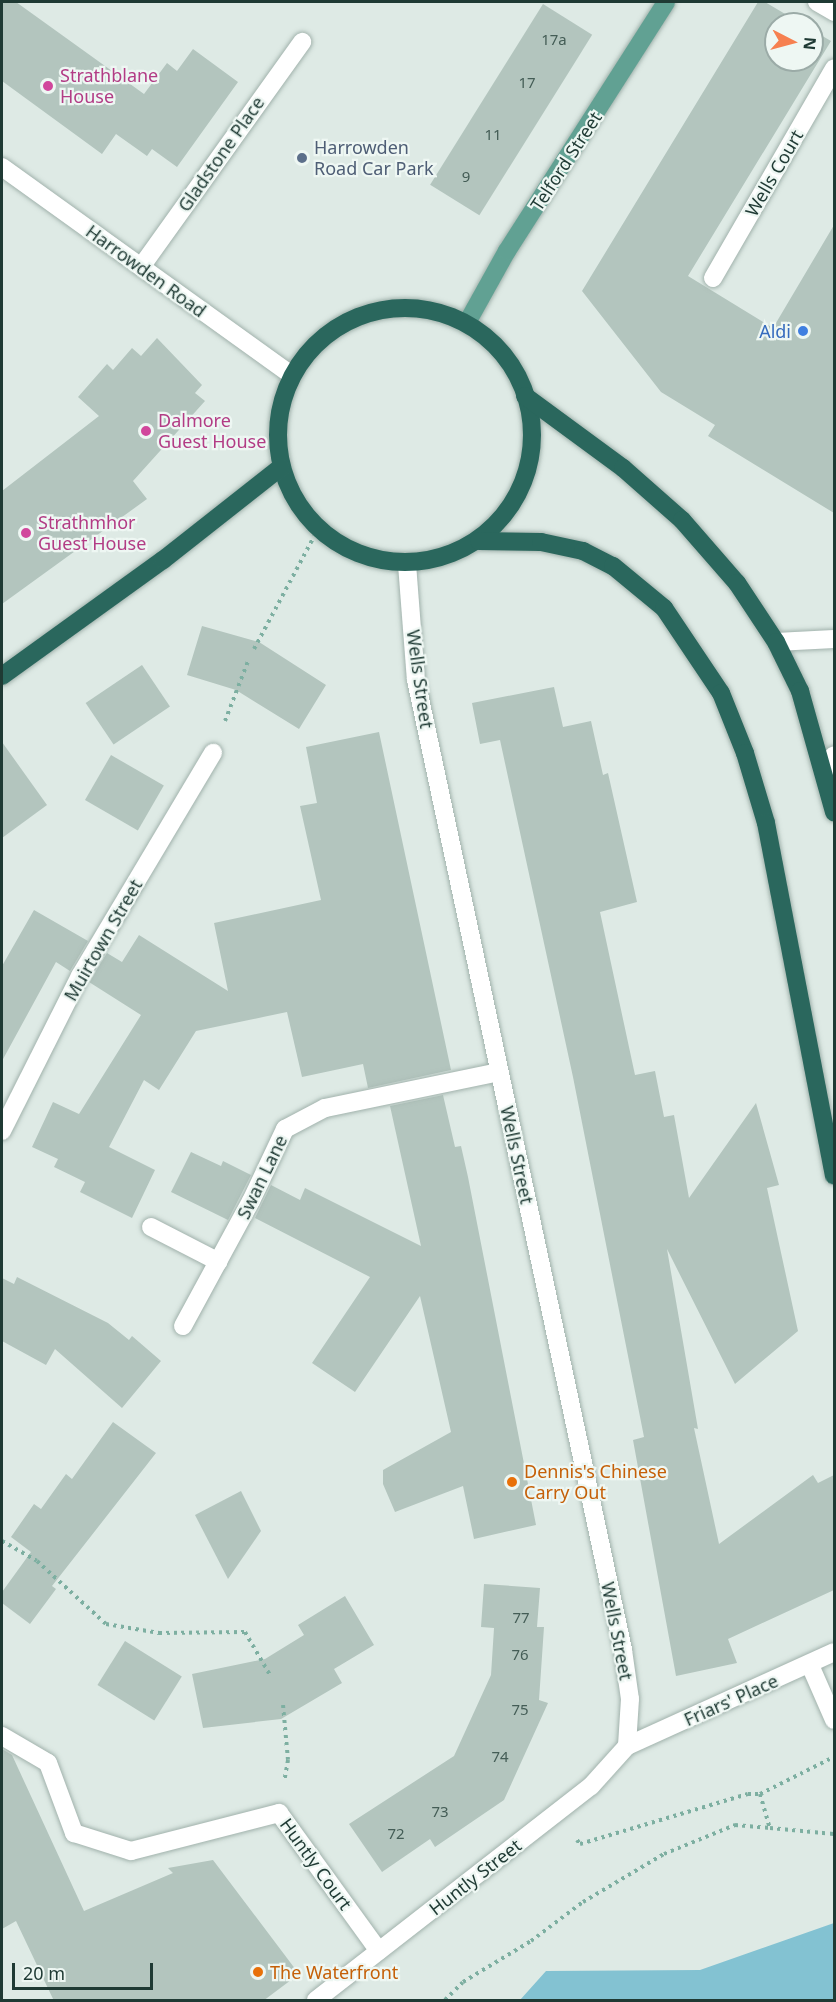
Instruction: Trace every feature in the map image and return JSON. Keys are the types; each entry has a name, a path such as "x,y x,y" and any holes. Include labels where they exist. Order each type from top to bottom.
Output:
{"highway":[{"path":"407,306 468,321 504,356 525,396 532,441 525,483 501,521 478,541 440,559 406,564 362,556 318,529 299,506 281,467 277,423 291,375 319,340 363,312 407,306"},
{"path":"525,396 623,468 682,520 737,583 776,642 800,692 830,763 834,812"},
{"path":"2,676 163,560 281,467"},
{"path":"478,541 541,542 584,551 614,566 664,608 721,693 766,823 834,1176"}],"main road":[{"name":"Telford Street","path":"468,321 507,250 666,2"}],"street":[{"path":"817,2 834,12"},
{"name":"Gladstone Place","path":"141,267 302,42"},
{"name":"Wells Court","path":"713,278 834,68"},
{"name":"Harrowden Road","path":"2,167 291,375"},
{"name":"Wells Street","path":"406,564 416,680 623,1650 630,1699 627,1746"},
{"path":"776,642 834,639"},
{"name":"Muirtown Street","path":"2,1131 80,976 213,753"},
{"name":"Swan Lane","path":"183,1326 219,1262 285,1129 325,1108 500,1072"},
{"path":"151,1227 219,1262"},
{"name":"Friars' Place","path":"627,1746 810,1665 834,1652"},
{"path":"810,1665 834,1720"},
{"name":"Huntly Court","path":"2,1736 48,1763 74,1833 131,1851 279,1813 379,1951"},
{"name":"Huntly Street","path":"316,2001 591,1786 627,1746"}],"path":[{"path":"255,649 318,529"},
{"path":"213,753 248,661"},
{"path":"2,1541 37,1561 106,1624 159,1633 244,1632 270,1675"},
{"path":"279,1813 288,1760 283,1705"},
{"path":"553,1816 580,1844 748,1794 760,1794 834,1757"},
{"path":"760,1794 770,1828"},
{"path":"445,2001 463,1982 531,1941 583,1902 664,1854 735,1825 834,1834"}],"water":[{"path":"834,1923 834,2000 520,2000 546,1971 700,1970"}],"building":[{"path":"2,2 16,2 144,94 167,63 177,71 193,49 238,82 177,167 152,149 147,156 116,134 102,154 2,81"},
{"path":"758,2 765,2 782,12 764,12 764,72 812,72 688,276 773,328 834,225 834,513 708,436 715,425 661,392 582,291"},
{"path":"543,4 592,35 479,215 430,185"},
{"path":"824,37 831,41 824,53"},
{"path":"157,338 202,385 195,393 205,401 133,481 147,499 2,604 2,491 99,416 78,397 107,364 113,370 132,348 141,356"},
{"path":"202,626 259,642 326,685 299,729 236,690 187,675"},
{"path":"142,665 170,706 114,744 86,703"},
{"path":"554,687 563,727 591,721 603,775 608,773 637,902 600,912 635,1075 655,1071 664,1117 674,1115 689,1198 756,1103 779,1185 767,1188 798,1331 735,1384 667,1249 698,1429 694,1428 719,1544 813,1475 818,1483 834,1475 834,1590 728,1639 737,1663 676,1676 633,1440 644,1437 573,1077 500,740 480,744 472,703"},
{"path":"379,732 451,1070 368,1088 363,1064 302,1077 287,1012 196,1031 159,1090 144,1080 109,1147 155,1170 132,1218 80,1192 85,1182 54,1167 58,1159 32,1147 53,1102 79,1114 141,1015 89,982 107,953 122,962 139,935 228,991 214,923 321,900 300,806 317,803 306,747"},
{"path":"2,742 47,805 2,838"},
{"path":"111,755 164,786 138,831 85,800"},
{"path":"34,910 88,941 70,971 56,962 2,1061 2,966"},
{"path":"443,1095 455,1147 461,1146 468,1177 536,1525 474,1539 463,1486 395,1512 383,1484 383,1470 451,1432 420,1296 355,1392 312,1363 370,1277 255,1218 271,1185 300,1200 305,1188 421,1246 390,1106"},
{"path":"191,1152 221,1166 223,1161 251,1175 228,1220 171,1192"},
{"path":"17,1277 108,1323 129,1340 132,1336 161,1361 122,1408 55,1349 46,1365 2,1341 2,1278 14,1284"},
{"path":"113,1422 156,1453 52,1586 56,1589 30,1624 2,1603 2,1592 31,1552 11,1537 34,1504 41,1509 66,1474 72,1479"},
{"path":"241,1491 261,1531 228,1579 195,1515"},
{"path":"484,1584 540,1588 537,1627 544,1627 539,1700 548,1703 504,1800 435,1847 430,1839 382,1872 349,1824 454,1756 491,1675 494,1628 481,1627"},
{"path":"345,1596 374,1645 334,1669 342,1683 281,1719 203,1728 192,1674 265,1659 304,1635 298,1625"},
{"path":"125,1641 182,1677 154,1721 97,1685"},
{"path":"2,1749 12,1755 84,1911 173,1873 168,1868 213,1860 299,1974 263,2001 54,2001 16,1921 2,1929"}],"place":[{"name":"Strathblane House","path":"48,86"},
{"name":"Harrowden Road Car Park","path":"302,158"},
{"name":"Aldi","path":"803,331"},
{"name":"Dalmore Guest House","path":"146,431"},
{"name":"Strathmhor Guest House","path":"26,533"},
{"name":"Dennis's Chinese Carry Out","path":"512,1482"},
{"name":"The Waterfront","path":"258,1972"}]}
